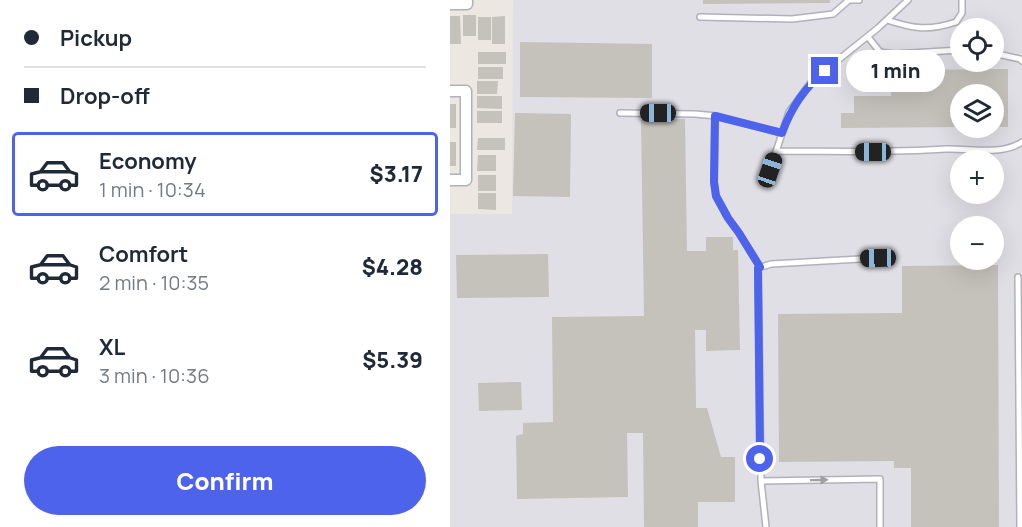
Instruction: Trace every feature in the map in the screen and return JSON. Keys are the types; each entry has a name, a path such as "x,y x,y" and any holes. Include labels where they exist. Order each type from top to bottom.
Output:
{"street":[{"path":"450,4 467,4 467,0"},
{"path":"450,91 466,91 466,180 450,180"}],"lane":[{"path":"700,17 802,18 833,14 849,0 859,0"},
{"path":"900,0 908,0"},
{"path":"770,170 789,112 812,81 868,37 908,0"},
{"path":"887,20 913,28 937,28 956,22 962,13 962,0"},
{"path":"868,37 880,52 894,54 950,51"},
{"path":"1004,55 1022,61"},
{"path":"620,113 715,116 782,133"},
{"path":"715,116 714,182 716,196 760,267"},
{"path":"776,151 1003,150 1022,142"},
{"path":"760,267 771,264 878,258"},
{"path":"760,267 758,268 758,305 761,481 766,527"},
{"path":"1018,277 1020,527"},
{"path":"761,481 880,479 880,527"}],"shaded area":[{"path":"513,0 1022,0 1022,527 450,527 450,214 512,214"}],"building":[{"path":"703,0 830,0 830,3 703,4"},
{"path":"463,15 476,15 476,36 463,36"},
{"path":"450,16 460,16 461,44 450,44"},
{"path":"505,16 505,44 492,44 492,17"},
{"path":"478,17 491,17 491,40 478,40"},
{"path":"520,42 652,44 652,98 520,97"},
{"path":"478,52 506,52 506,64 478,64"},
{"path":"478,67 503,67 503,79 478,79"},
{"path":"1004,69 1008,69 1008,127 1004,127 1004,84 950,84 950,127 841,128 841,113 854,113 854,96 891,96 891,70 1004,72"},
{"path":"477,81 498,81 497,94 477,94"},
{"path":"477,96 502,96 502,109 477,108"},
{"path":"450,104 456,104 456,128 450,128"},
{"path":"477,111 502,111 502,123 477,123"},
{"path":"515,113 571,114 570,197 513,196"},
{"path":"685,119 687,251 706,251 706,237 733,237 733,250 738,250 740,350 706,351 706,330 695,330 696,408 707,408 721,457 735,457 735,502 698,502 698,527 644,527 643,433 627,433 628,497 517,499 516,436 523,434 523,423 553,422 552,317 644,316 641,120"},
{"path":"478,138 505,138 505,150 477,150"},
{"path":"450,142 456,142 456,166 450,166"},
{"path":"478,155 496,155 496,171 477,171"},
{"path":"478,175 496,175 496,191 478,191"},
{"path":"478,193 496,193 496,210 478,209"},
{"path":"548,254 549,297 457,298 456,255"},
{"path":"902,266 950,266 950,270 998,270 999,527 911,527 911,468 894,468 894,461 779,462 778,314 902,313"},
{"path":"521,382 522,410 479,411 478,383"}],"route":[{"path":"760,459 758,305 758,268 760,267 716,196 714,182 715,116 782,133 789,112 812,81 825,71"}]}
